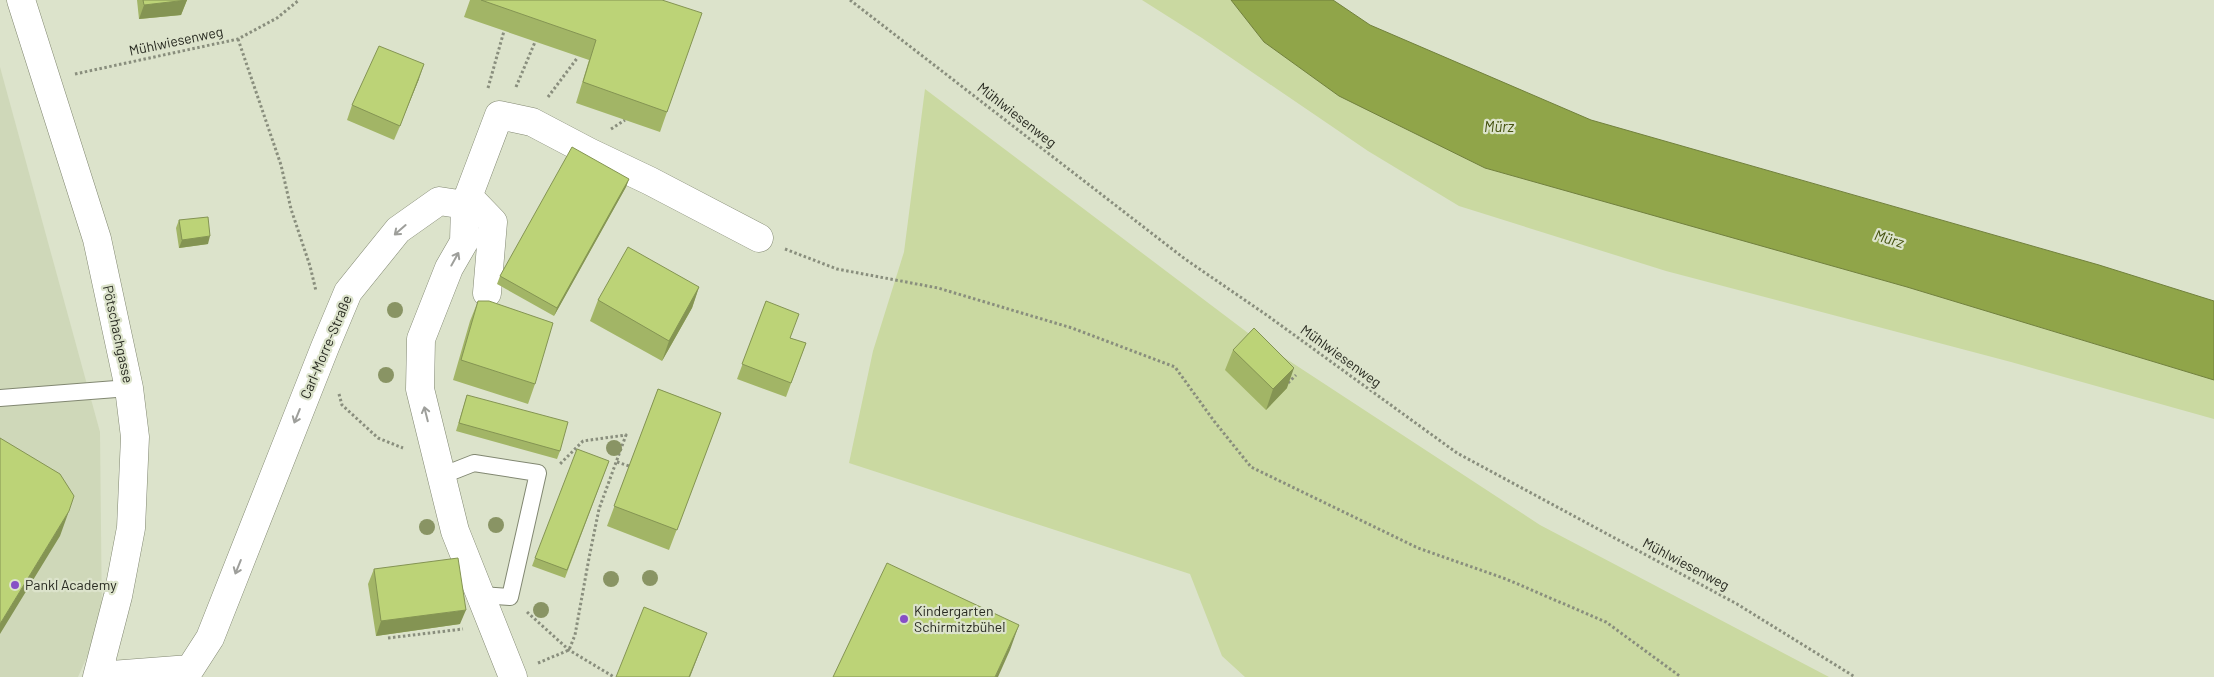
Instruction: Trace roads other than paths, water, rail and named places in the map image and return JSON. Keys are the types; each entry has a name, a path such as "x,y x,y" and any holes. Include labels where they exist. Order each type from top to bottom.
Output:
{"street":[{"name":"Pötschachgasse","path":"21,0 97,239 129,388 134,438 131,528 118,596 98,676"},
{"path":"513,676 454,531 420,389 420,339 449,268 464,242 467,200 498,115 532,122 759,238"},
{"path":"467,200 492,222 486,293"},
{"name":"Carl-Morre-Straße","path":"98,676 190,670 210,638 324,347 348,292 398,230 439,201 467,200"}],"lane":[{"path":"0,398 129,388"},
{"path":"439,469 474,463 538,473 510,597 481,595"}],"water":[{"name":"Mürz","path":"1231,0 1333,0 1370,25 1591,120 2099,265 2214,301 2214,380 1907,287 1485,168 1339,96 1264,42"}],"place":[{"name":"Pankl Academy","path":"15,585"},
{"name":"Kindergarten Schirmitzbühel","path":"904,619"}]}
